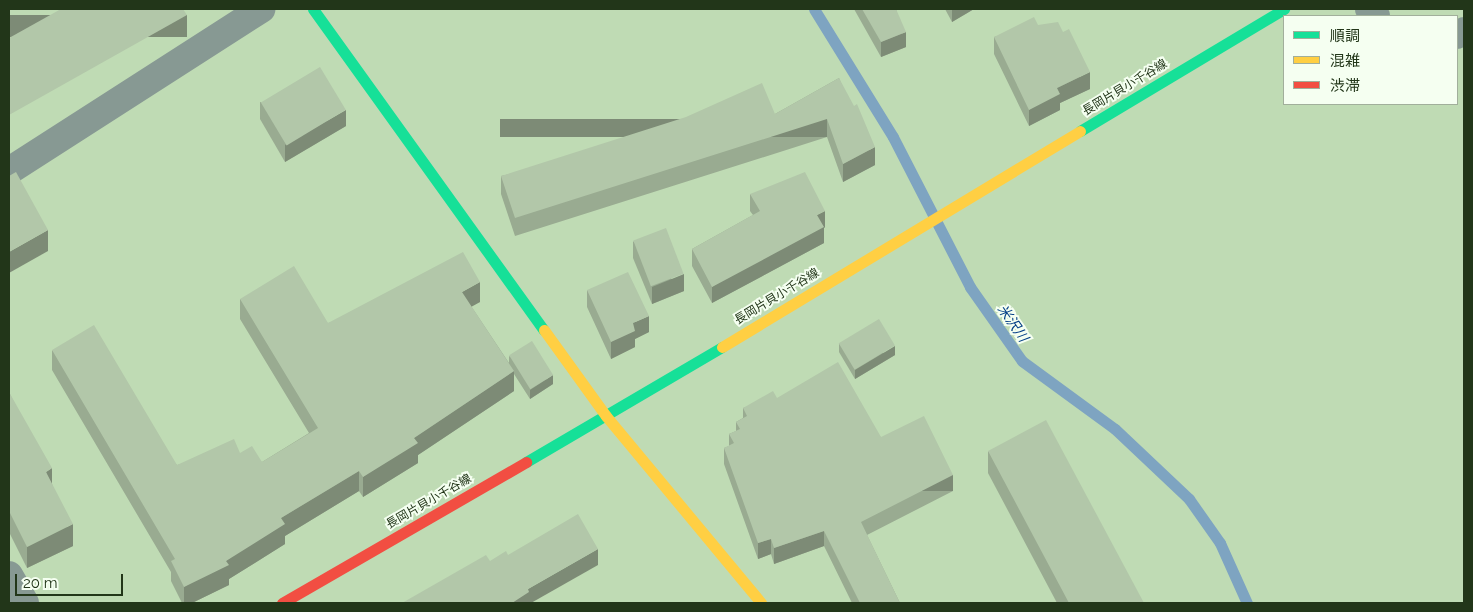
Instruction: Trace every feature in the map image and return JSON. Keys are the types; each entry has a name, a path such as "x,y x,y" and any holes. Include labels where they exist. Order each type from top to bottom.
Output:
{"main road":[{"path":"313,9 606,416 761,603"},
{"name":"長岡片貝小千谷線","path":"282,603 606,416 1284,9"}],"street":[{"path":"9,171 261,9"},
{"path":"9,575 25,603"}],"building":[{"path":"61,9 183,9 187,15 9,115 9,38"},
{"path":"862,9 896,9 906,32 881,42"},
{"path":"1034,17 1038,25 1058,22 1063,32 1069,29 1090,72 1057,88 1060,94 1029,110 994,37"},
{"path":"320,67 346,110 287,145 261,103"},
{"path":"839,78 854,106 857,104 875,147 843,164 827,119 515,218 501,176 686,117 762,83 775,114"},
{"path":"16,172 48,230 9,252 9,176"},
{"path":"805,172 825,211 817,215 824,227 712,287 692,249 760,211 750,194"},
{"path":"666,228 684,274 651,286 633,241"},
{"path":"463,252 480,282 462,292 514,371 414,438 418,443 363,477 359,471 281,518 285,524 226,561 229,565 184,587 171,561 175,559 52,350 94,325 177,465 234,439 240,453 252,446 262,462 318,428 240,299 294,266 328,323"},
{"path":"628,272 649,316 633,323 635,331 611,342 587,290"},
{"path":"879,319 895,346 855,370 839,343"},
{"path":"532,341 553,375 530,389 509,355"},
{"path":"838,362 881,437 924,416 953,475 861,522 900,603 860,603 824,531 774,548 771,539 758,543 724,448 734,443 729,434 740,429 736,422 747,416 743,408 773,391 777,398"},
{"path":"9,392 52,468 46,472 73,524 27,547 9,511"},
{"path":"1046,420 1144,603 1069,603 988,451"},
{"path":"578,514 598,549 528,589 529,592 512,603 402,603 486,555 490,561 506,551 508,555"}],"waterway":[{"name":"米沢川","path":"814,9 893,137 970,287 1022,361 1115,429 1189,499 1220,543 1247,603"}],"traffic: fast":[{"path":"313,9 544,330"},
{"path":"1080,131 1284,9"},
{"path":"526,462 722,347"}],"traffic: slow":[{"path":"722,347 1080,131"},
{"path":"544,330 606,416 761,603"}],"traffic: jam":[{"path":"282,603 526,462"}]}
